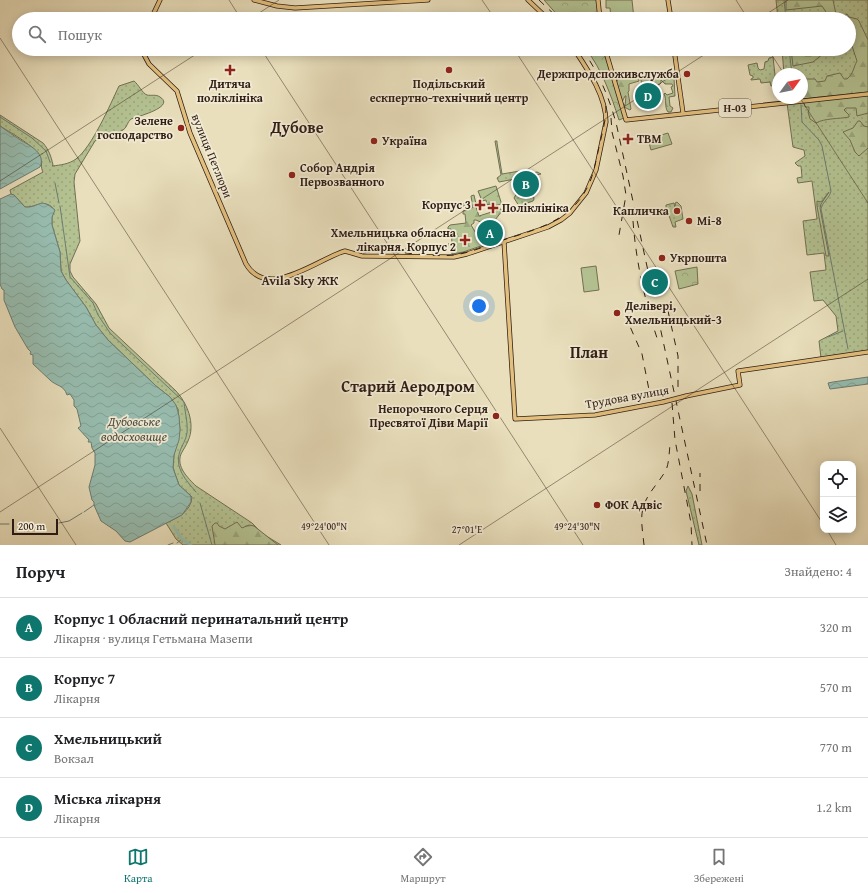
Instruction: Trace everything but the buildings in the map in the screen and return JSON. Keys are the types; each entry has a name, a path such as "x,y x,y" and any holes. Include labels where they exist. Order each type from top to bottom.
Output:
{"main road":[{"path":"154,12 160,0"},
{"path":"254,0 277,6 295,8 428,0"},
{"path":"528,0 541,12"},
{"path":"598,0 599,12"},
{"path":"668,0 670,12"},
{"name":"вулиця Петлюри","path":"145,56 152,67 177,91 190,133 248,268 253,274 261,278 272,280 305,269 345,251 362,256 454,257 548,227 561,220 576,206 586,193 593,179 604,134 606,117 600,97 578,56"},
{"path":"607,56 626,120 683,113 675,56"},
{"name":"Н-03","path":"683,113 868,94"},
{"name":"Трудова вулиця","path":"504,242 515,419 595,415 740,385 738,372 868,352"}],"green space":[{"path":"544,0 598,0 599,12 555,12"},
{"path":"606,0 632,0 633,12 610,12 610,8 606,8"},
{"path":"776,0 868,0 868,93 808,100 808,68 784,68 783,56 856,56 856,12 777,12"},
{"path":"786,0 833,0 836,12 826,12 822,6 786,10"},
{"path":"856,19 859,21 868,40 868,92 808,98 808,79 815,79 817,82 825,81 827,76 840,73 844,79 847,79 852,73 857,61 855,56"},
{"path":"591,56 607,56 624,118 619,120 606,83"},
{"path":"792,56 820,56 813,62 793,66"},
{"path":"773,57 774,68 772,68 772,86 770,82 761,83 760,79 751,80 753,76 750,75 748,65 757,63 760,70 764,69 765,62 768,61 769,58"},
{"path":"638,75 639,81 629,84 628,92 630,110 622,104 625,106 626,96 622,102 616,83 620,76"},
{"path":"671,76 674,78 675,96 669,97 670,106 673,108 671,112 668,112 667,110 664,94 665,93 667,95 673,93 671,87 673,86 672,84 665,84 661,80 659,85 643,87 640,77"},
{"path":"134,81 145,94 160,97 164,101 163,104 159,108 147,114 131,119 123,130 98,138 75,174 74,182 80,241 70,264 70,271 73,277 96,304 109,328 175,390 183,401 191,421 188,441 180,459 181,468 186,476 196,486 252,523 263,534 281,545 183,545 176,539 166,523 183,514 189,507 192,497 179,485 173,468 174,455 180,430 178,409 170,397 156,386 108,340 96,325 86,307 66,280 61,271 60,252 52,225 54,210 51,206 40,204 25,207 14,195 11,194 10,190 43,172 41,159 37,153 33,148 0,126 0,115 43,143 50,153 52,166 65,164 76,159 88,145 100,125 119,86"},
{"path":"868,94 868,351 821,358 819,341 838,331 836,316 823,300 814,301 810,272 826,270 824,253 807,255 803,221 817,219 812,181 798,183 797,178 802,177 801,166 798,166 795,163 805,156 804,150 793,147 787,104 808,104 808,101"},
{"path":"868,95 868,113 857,116 856,108 846,108 844,110 849,117 828,119 816,123 810,119 808,112 809,107 805,107 804,104 808,104 808,102"},
{"path":"858,121 860,121 864,126 868,127 868,148 859,156 855,152 850,140 843,132 853,128"},
{"path":"668,133 672,144 651,150 648,139"},
{"path":"495,141 497,141 502,174 526,170 529,174 537,172 541,174 499,182 497,178 501,175"},
{"path":"496,186 501,204 491,207 490,204 487,205 486,200 482,201 478,191"},
{"path":"523,190 526,194 533,192 534,199 533,201 519,206 514,198 518,191"},
{"path":"829,192 820,208 829,256 826,256 817,201 821,202"},
{"path":"474,195 476,204 471,208 476,207 479,216 501,209 502,211 492,227 476,220 474,220 474,223 471,225 477,235 483,237 479,240 484,245 452,254 451,247 448,245 452,243 451,229 448,229 448,227 450,225 466,223 465,214 463,214 463,211 470,210 470,206 461,206 461,204 472,202 471,196"},
{"path":"677,202 681,206 683,219 675,222 676,227 673,227 666,205 674,203 676,213 678,214 675,203"},
{"path":"596,266 599,290 584,292 581,268"},
{"path":"697,267 698,284 679,289 675,271"},
{"path":"688,486 692,494 702,545 699,545 686,491"},
{"path":"237,522 242,528 249,525 254,526 278,545 215,545 212,526 217,523 225,529"}],"water":[{"path":"0,126 37,151 41,158 41,162 40,167 0,189"},
{"name":"Дубовське водосховище","path":"11,194 14,195 25,207 42,203 55,210 52,217 52,225 60,252 61,271 66,280 86,307 96,325 108,340 156,386 170,397 176,405 179,416 180,430 179,440 174,455 173,468 179,485 191,496 191,502 182,515 130,542 125,541 116,531 101,521 92,500 89,487 95,465 95,453 91,442 88,442 89,440 78,428 81,426 77,409 74,406 74,400 70,394 67,395 64,389 52,382 33,364 33,355 30,354 31,352 15,327 4,300 4,290 0,284 0,199"},
{"path":"868,377 868,384 830,389 828,383 833,382"}],"waterway":[{"path":"784,0 785,12"},
{"path":"790,56 791,68"},
{"path":"801,105 802,122 819,140 822,146 831,191 821,209 848,349"},
{"path":"0,117 32,138 46,151 50,162"},
{"path":"55,183 59,203"},
{"path":"60,206 70,277 93,303 98,315 110,333 184,402 187,433 180,451 179,463 182,473 196,492"},
{"path":"828,337 843,331"},
{"path":"200,503 212,545"},
{"path":"84,512 94,505"},
{"path":"59,523 69,521 82,513"},
{"path":"0,524 9,524"},
{"path":"22,527 43,526"},
{"path":"174,527 182,539 191,545"},
{"path":"177,543 182,539"},
{"path":"168,545 173,543"}],"railway":[{"path":"539,0 552,12"},
{"path":"587,56 603,86 617,127 707,545"},
{"path":"363,253 397,252 443,256 460,254 531,231 556,220 567,213 576,204 584,193 591,179 605,121 605,99"},
{"path":"611,118 612,132 626,195 619,235"},
{"path":"633,221 636,252 642,282 658,341"},
{"path":"361,246 375,249"},
{"path":"668,311 678,356 678,389"},
{"path":"625,315 642,354 650,395"},
{"path":"672,403 675,440 691,523 692,545"},
{"path":"644,545 642,522 643,508 650,493 666,470 670,445"},
{"path":"700,473 700,491"}],"place":[{"name":"Дитяча поліклініка","path":"230,70"},
{"name":"Подільський ескпертно-технічний центр","path":"449,70"},
{"name":"Держпродспоживслужба","path":"687,74"},
{"name":"Міська лікарня","path":"648,96"},
{"name":"Зелене господарство","path":"181,128"},
{"name":"ТВМ","path":"628,139"},
{"name":"Україна","path":"374,141"},
{"name":"Собор Андрія Первозванного","path":"292,175"},
{"name":"Корпус 7","path":"526,184"},
{"name":"Корпус 3","path":"480,205"},
{"name":"Поліклініка","path":"493,208"},
{"name":"Капличка","path":"677,211"},
{"name":"Mi-8","path":"689,221"},
{"name":"Корпус 1 Обласний перинатальний центр","path":"490,233"},
{"name":"Хмельницька обласна лікарня. Корпус 2","path":"465,240"},
{"name":"Укрпошта","path":"662,258"},
{"name":"Хмельницький","path":"655,282"},
{"name":"Делівері, Хмельницький-3","path":"617,313"},
{"name":"Непорочного Серця Пресвятої Діви Марії","path":"496,416"},
{"name":"ФОК Адвіс","path":"597,505"}],"district":[{"name":"Дубове","path":"297,127"},
{"name":"Avila Sky ЖК","path":"300,280"},
{"name":"План","path":"589,352"},
{"name":"Старий Аеродром","path":"408,386"}]}
